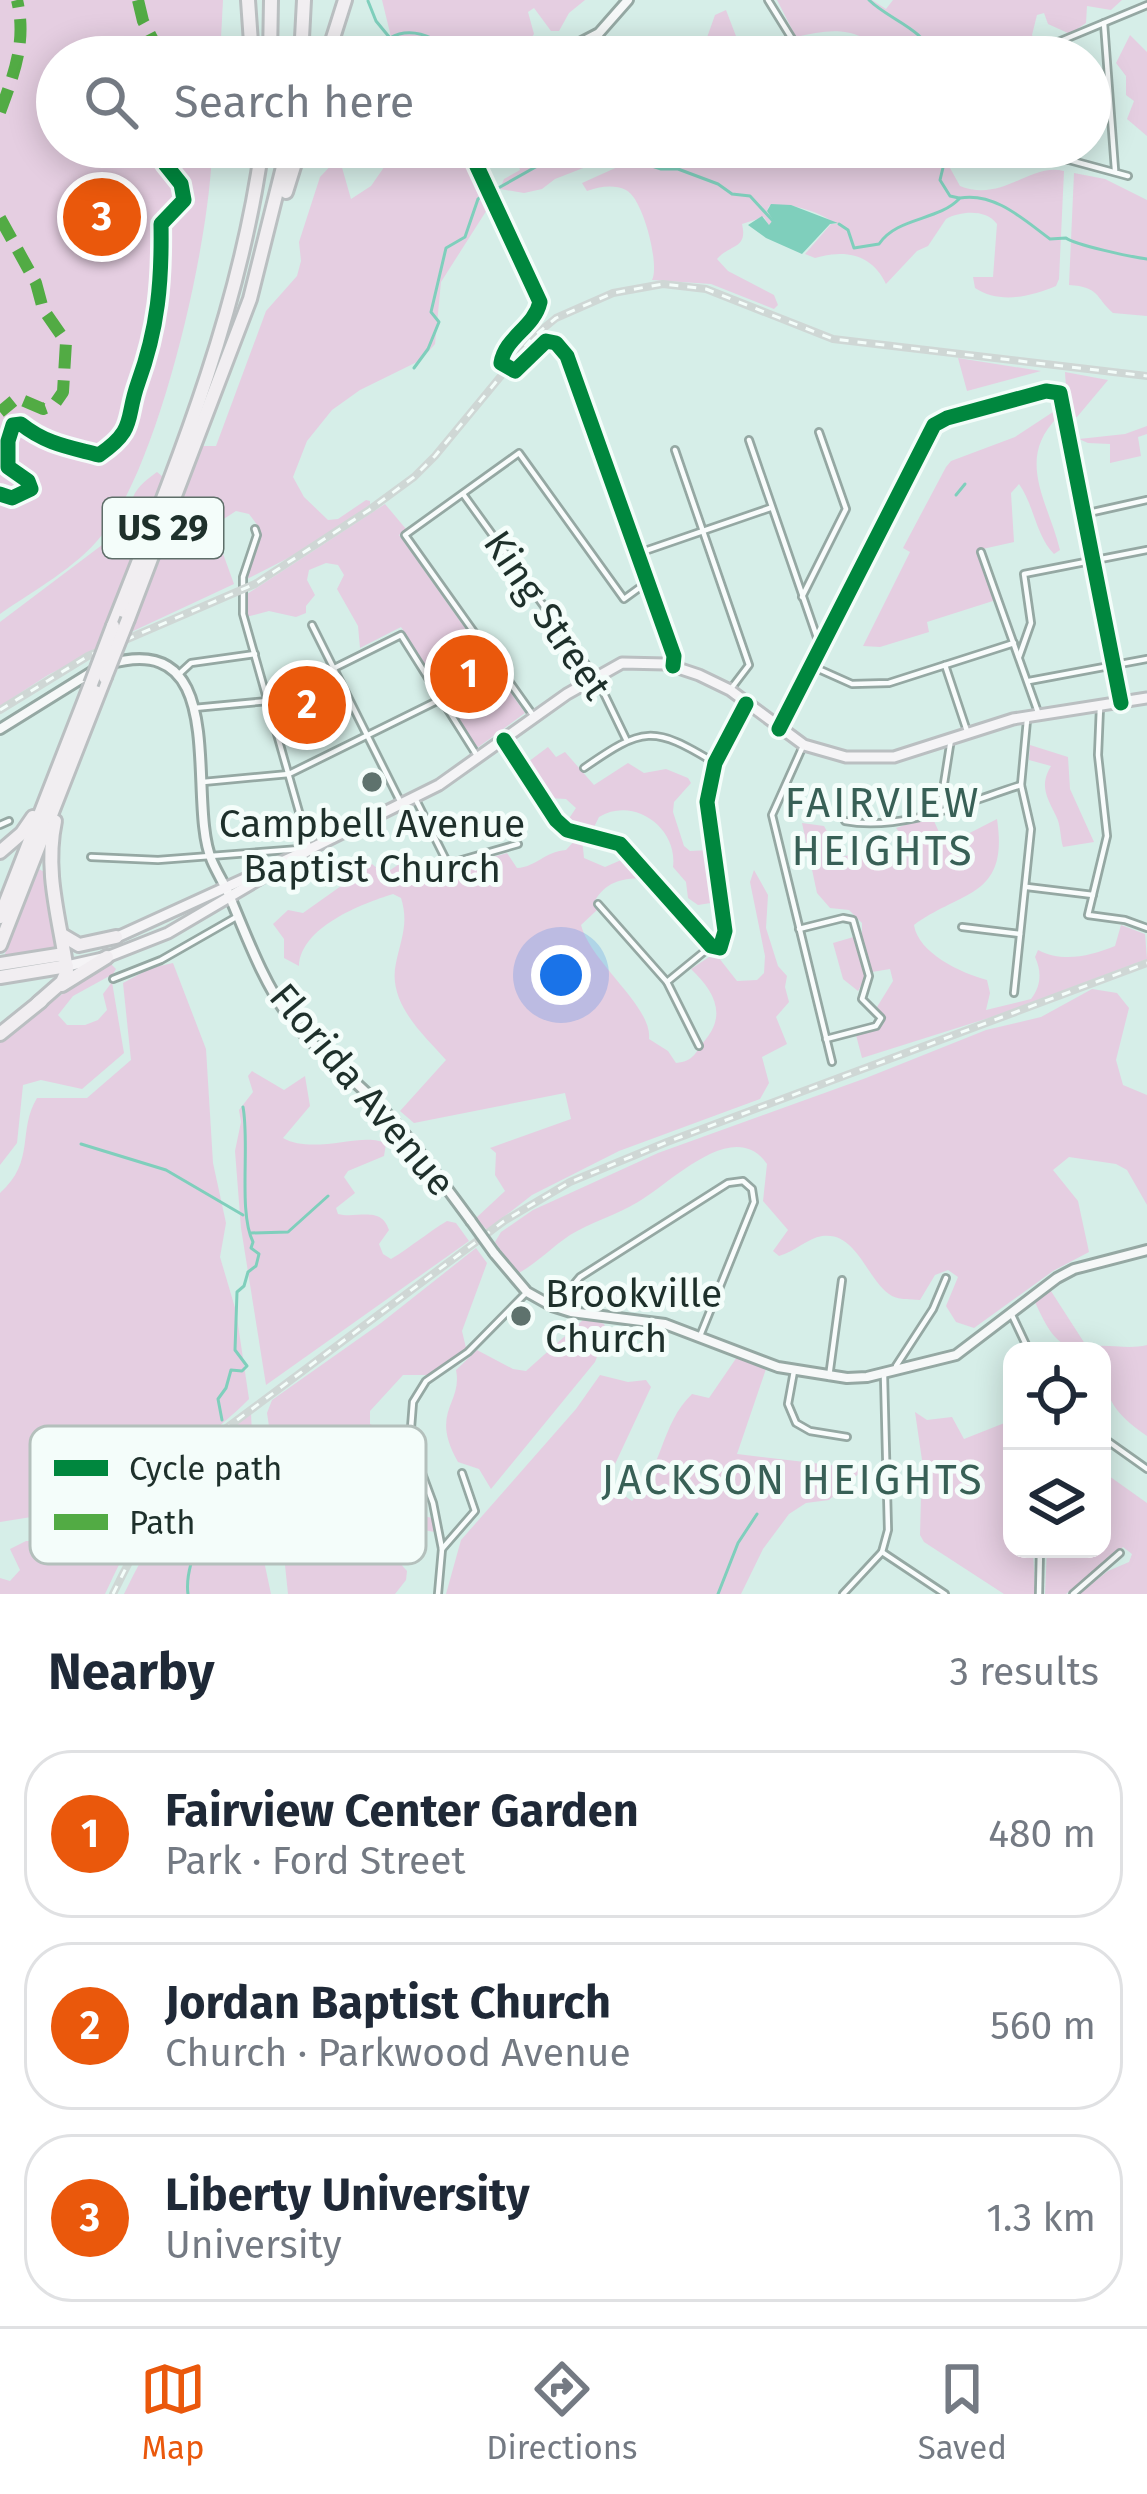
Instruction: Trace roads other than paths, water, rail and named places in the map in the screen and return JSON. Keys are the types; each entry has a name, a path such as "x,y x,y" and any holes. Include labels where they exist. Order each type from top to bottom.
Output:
{"highway":[{"path":"248,0 251,36"},
{"path":"271,36 272,0"},
{"path":"302,36 304,0"},
{"path":"334,36 345,0"},
{"name":"US 29","path":"0,945 91,684 224,332 260,168"},
{"name":"US 29","path":"0,917 106,677 239,330 262,261 283,168"},
{"path":"262,261 293,168"},
{"path":"0,852 30,821 71,749"},
{"path":"38,1004 62,982 65,960 52,895 51,838 71,749"},
{"path":"58,926 64,938 79,945 116,937"},
{"path":"0,1034 107,957"},
{"path":"2,970 65,960"}],"main road":[{"path":"65,960 228,892 414,797 480,758 594,676 629,661 673,666 730,690 804,745 846,757 894,757 1033,716 1147,698"},
{"path":"65,960 107,957 168,933 228,892"}],"street":[{"path":"592,36 608,27 628,0"},
{"path":"768,0 790,36"},
{"path":"1073,36 1147,4"},
{"path":"1105,23 1106,36"},
{"path":"1111,121 1114,170"},
{"path":"478,168 540,302 536,316 505,348 501,363 515,371 546,340 563,350 674,656 673,666"},
{"path":"1105,168 1128,176"},
{"path":"779,729 934,425 1046,391 1060,393 1121,703"},
{"path":"802,597 846,509 819,432"},
{"path":"748,440 821,649"},
{"path":"675,450 749,665 730,690"},
{"path":"535,718 405,535 519,453 624,599 648,582"},
{"name":"King Street","path":"463,493 594,676 626,739"},
{"path":"1084,514 1147,500"},
{"path":"638,554 770,508"},
{"path":"91,857 209,857 310,849 242,600 255,529"},
{"path":"1018,657 1031,623 1024,574 1147,550"},
{"path":"982,553 1027,682 1033,716 1021,785 1031,829 1014,993"},
{"path":"312,625 401,803"},
{"path":"194,708 268,701 401,635 480,758"},
{"path":"812,666 839,681 873,685 1014,643"},
{"path":"178,675 191,663 255,653"},
{"path":"1027,682 1147,658"},
{"path":"0,729 104,665 145,659 178,675 194,708 209,857"},
{"path":"945,665 968,734"},
{"path":"203,782 289,774 441,699"},
{"path":"668,982 711,946 722,946 725,931 707,802 716,763 746,704"},
{"path":"1100,706 1098,755 1107,836 1088,915 1147,928"},
{"path":"584,769 639,735 670,738 716,763"},
{"path":"940,809 951,739"},
{"path":"504,740 556,820 567,830 620,844 711,946"},
{"path":"804,745 772,815 832,1062"},
{"path":"844,821 865,825 1021,785"},
{"path":"414,797 448,864 518,844"},
{"path":"0,825 9,821"},
{"name":"Florida Avenue","path":"209,857 289,1017 402,1130 527,1292 571,1312 647,1320 794,1371 829,1377 888,1372 956,1355 1074,1269 1147,1250"},
{"path":"1026,887 1093,895"},
{"path":"598,904 668,982 699,1046"},
{"path":"113,979 161,961 238,916"},
{"path":"799,929 843,918 853,920 869,976 862,999 881,1018 880,1024 826,1039"},
{"path":"962,927 1020,934"},
{"path":"571,1312 580,1276 728,1183 743,1181 752,1189 754,1202 700,1336"},
{"path":"843,1594 882,1552 888,1530 888,1372 933,1309 946,1279"},
{"path":"829,1377 842,1280"},
{"path":"411,1426 413,1402 426,1381 468,1352 527,1292"},
{"path":"1012,1315 1025,1342"},
{"path":"794,1371 788,1404 793,1420 810,1431 847,1436"},
{"path":"1111,1443 1147,1469"},
{"path":"442,1549 475,1511 462,1472"},
{"path":"426,1480 442,1549 438,1594"},
{"path":"882,1552 945,1594"},
{"path":"1073,1594 1120,1553"},
{"path":"1039,1594 1040,1558"}],"waterway":[{"path":"869,0 919,36"},
{"path":"368,1 388,36"},
{"path":"394,36 425,36"},
{"path":"493,191 534,168"},
{"path":"658,168 678,169 732,194 750,196 773,221"},
{"path":"943,168 940,180 950,196 959,198"},
{"path":"414,368 439,322 431,312 446,248 465,237 478,199 484,195"},
{"path":"960,198 997,203 1050,239 1066,238 1147,259"},
{"path":"839,224 848,230 854,248 879,244 896,229 959,199"},
{"path":"956,495 965,484"},
{"path":"222,1420 218,1399 231,1370 242,1371 247,1366 235,1350 237,1292 259,1254 251,1248 246,1213 243,1107"},
{"path":"81,1144 166,1170 243,1215"},
{"path":"251,1233 288,1232 328,1196"},
{"path":"718,1594 738,1543 757,1514"},
{"path":"188,1594 192,1564"}],"railway":[{"path":"0,710 88,656 255,584 369,510 435,456 533,337 556,318 613,293 663,284 706,289 833,339 1147,376"},
{"path":"229,1426 504,1221 570,1182 1147,963"},
{"path":"113,1594 128,1564"}],"place":[{"name":"Liberty University","path":"102,217"},
{"name":"Fairview Center Garden","path":"469,674"},
{"name":"Jordan Baptist Church","path":"307,705"},
{"name":"Campbell Avenue Baptist Church","path":"372,782"},
{"name":"Brookville Church","path":"521,1316"}],"district":[{"name":"FAIRVIEW HEIGHTS","path":"883,827"},
{"name":"JACKSON HEIGHTS","path":"793,1480"}]}
